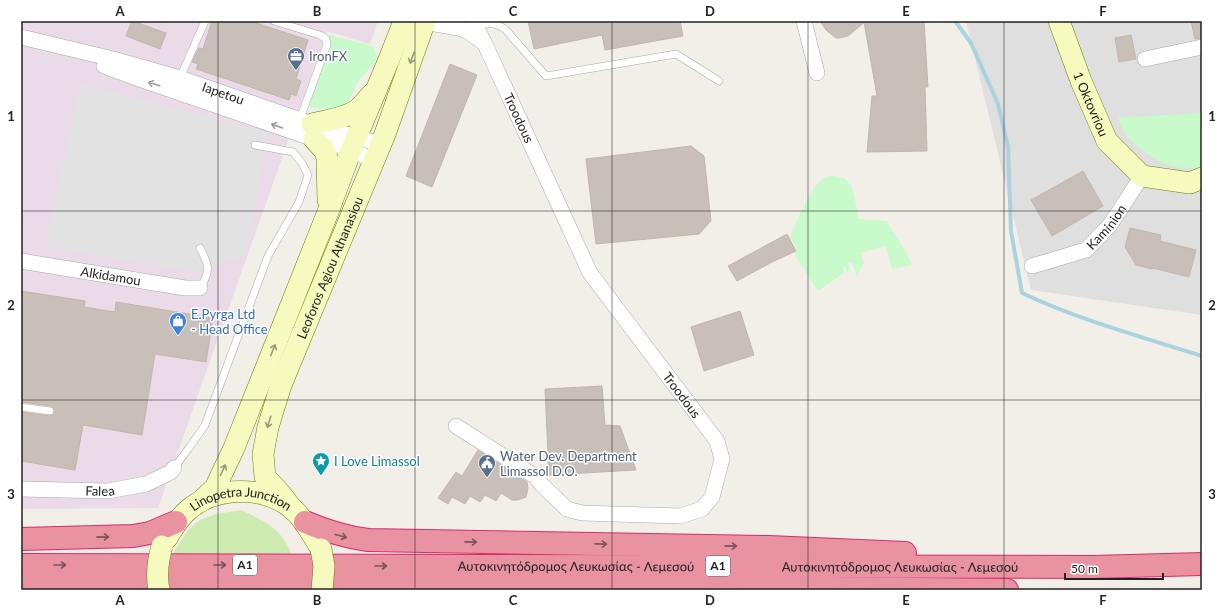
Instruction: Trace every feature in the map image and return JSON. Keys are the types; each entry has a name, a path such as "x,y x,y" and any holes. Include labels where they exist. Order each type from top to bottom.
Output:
{"highway":[{"path":"299,516 321,529 344,537 368,540 769,547 924,553 1093,567"},
{"path":"21,539 133,536 150,533 176,522"},
{"name":"Αυτοκινητόδρομος Λευκωσίας - Λεμεσού","path":"21,565 1093,567 1202,564"},
{"name":"Αυτοκινητόδρομος Λευκωσίας - Λεμεσού","path":"21,585 155,584 308,586 451,584 1007,590"}],"main road":[{"name":"Leoforos Agiou Athanasiou","path":"201,501 215,488 234,448 354,143 390,57 418,21"},
{"name":"Leoforos Agiou Athanasiou","path":"299,516 265,476 263,454 268,427 281,385 377,152 418,21"},
{"name":"1 Oktovriou","path":"1059,21 1081,82 1107,142 1142,176"},
{"path":"328,212 327,158 325,151 309,127 341,118 356,110 375,91"},
{"path":"1142,176 1190,184 1202,178"},
{"name":"Linopetra Junction","path":"159,590 158,566 162,546 176,522 188,510 201,501 216,495 232,492 249,492 265,495 275,499 299,516 321,549 324,566 322,590"}],"street":[{"path":"418,21 458,28 467,31 484,42"},
{"path":"804,21 816,73"},
{"name":"Troodous","path":"456,426 536,477 546,490 567,509 582,513 680,516 702,509 712,497 722,459 717,440 590,273 474,23"},
{"name":"Iapetou","path":"21,37 113,59 180,78 377,152"},
{"path":"1145,59 1202,47"},
{"name":"Iapetou","path":"65,48 139,79 309,127"},
{"name":"Kaminion","path":"1032,266 1086,250 1110,225 1142,176"},
{"name":"Alkidamou","path":"21,261 185,288 200,288"},
{"name":"Falea","path":"21,488 108,491 146,484 171,472 174,468"}],"lane":[{"path":"180,78 205,21"},
{"path":"274,21 320,35 326,39 327,45 309,127"},
{"path":"474,23 489,23 498,25 505,29 546,76 676,54 719,81"},
{"path":"174,468 190,448 205,425 268,256 299,202 308,175 302,163 293,152 256,144"},
{"path":"200,248 207,261 207,277 200,288"},
{"path":"21,407 50,411"}],"shaded area":[{"path":"21,21 378,21 370,44 327,31 158,508 21,509"},
{"path":"966,21 1202,21 1202,315 1031,290"},
{"path":"81,84 268,132 245,256 195,272 45,246"}],"green space":[{"path":"329,35 373,46 377,59 358,82 347,104 333,109 314,108 303,104"},
{"path":"1202,113 1202,167 1192,168 1174,167 1150,156 1127,136 1118,118"},
{"path":"836,176 845,179 852,187 859,219 887,221 913,265 892,269 886,246 860,253 864,262 857,277 852,262 848,263 850,271 847,272 843,264 844,273 818,291 795,255 797,249 790,237 800,213 815,187 826,177"},
{"path":"241,510 272,527 284,540 292,556 171,576 174,552 187,531 200,520 216,514"}],"building":[{"path":"132,21 166,33 160,49 126,36"},
{"path":"212,21 250,21 308,40 296,79 301,81 296,96 291,94 289,100 196,69 198,64 192,62 199,48 203,49"},
{"path":"528,21 680,21 683,36 605,50 602,35 534,49"},
{"path":"820,21 866,21 848,36 836,38 826,30"},
{"path":"924,21 928,87 925,87 927,151 867,152 872,96 877,96 864,22"},
{"path":"1191,21 1202,21 1202,38 1195,39"},
{"path":"1131,35 1136,59 1119,62 1115,38"},
{"path":"450,64 477,75 432,187 406,176"},
{"path":"691,146 704,156 711,221 699,234 596,244 586,159"},
{"path":"1083,171 1103,206 1052,236 1031,200"},
{"path":"1130,228 1161,235 1160,241 1196,250 1189,277 1136,265 1125,247"},
{"path":"787,234 796,251 737,281 728,266"},
{"path":"21,291 85,301 84,307 115,312 116,302 213,318 206,362 155,354 142,435 83,425 75,470 21,461 21,412 50,416 54,414 55,411 51,406 21,402"},
{"path":"740,311 754,355 704,371 691,327"},
{"path":"602,386 605,425 620,426 636,470 549,475 545,389"},
{"name":"Water Dev. Department Limassol D.O.","path":"478,450 527,482 528,488 526,497 518,500 512,500 501,493 496,501 485,495 480,502 470,496 465,504 452,497 448,504 438,498 456,472 462,476"}],"waterway":[{"path":"955,21 971,43 998,104 1008,147 1011,231 1022,293 1088,320 1202,356"}],"place":[{"name":"IronFX","path":"296,71"},
{"name":"E.Pyrga Ltd - Head Office","path":"178,336"},
{"name":"I Love Limassol","path":"321,476"},
{"name":"Water Dev. Department Limassol D.O.","path":"487,478"}]}
